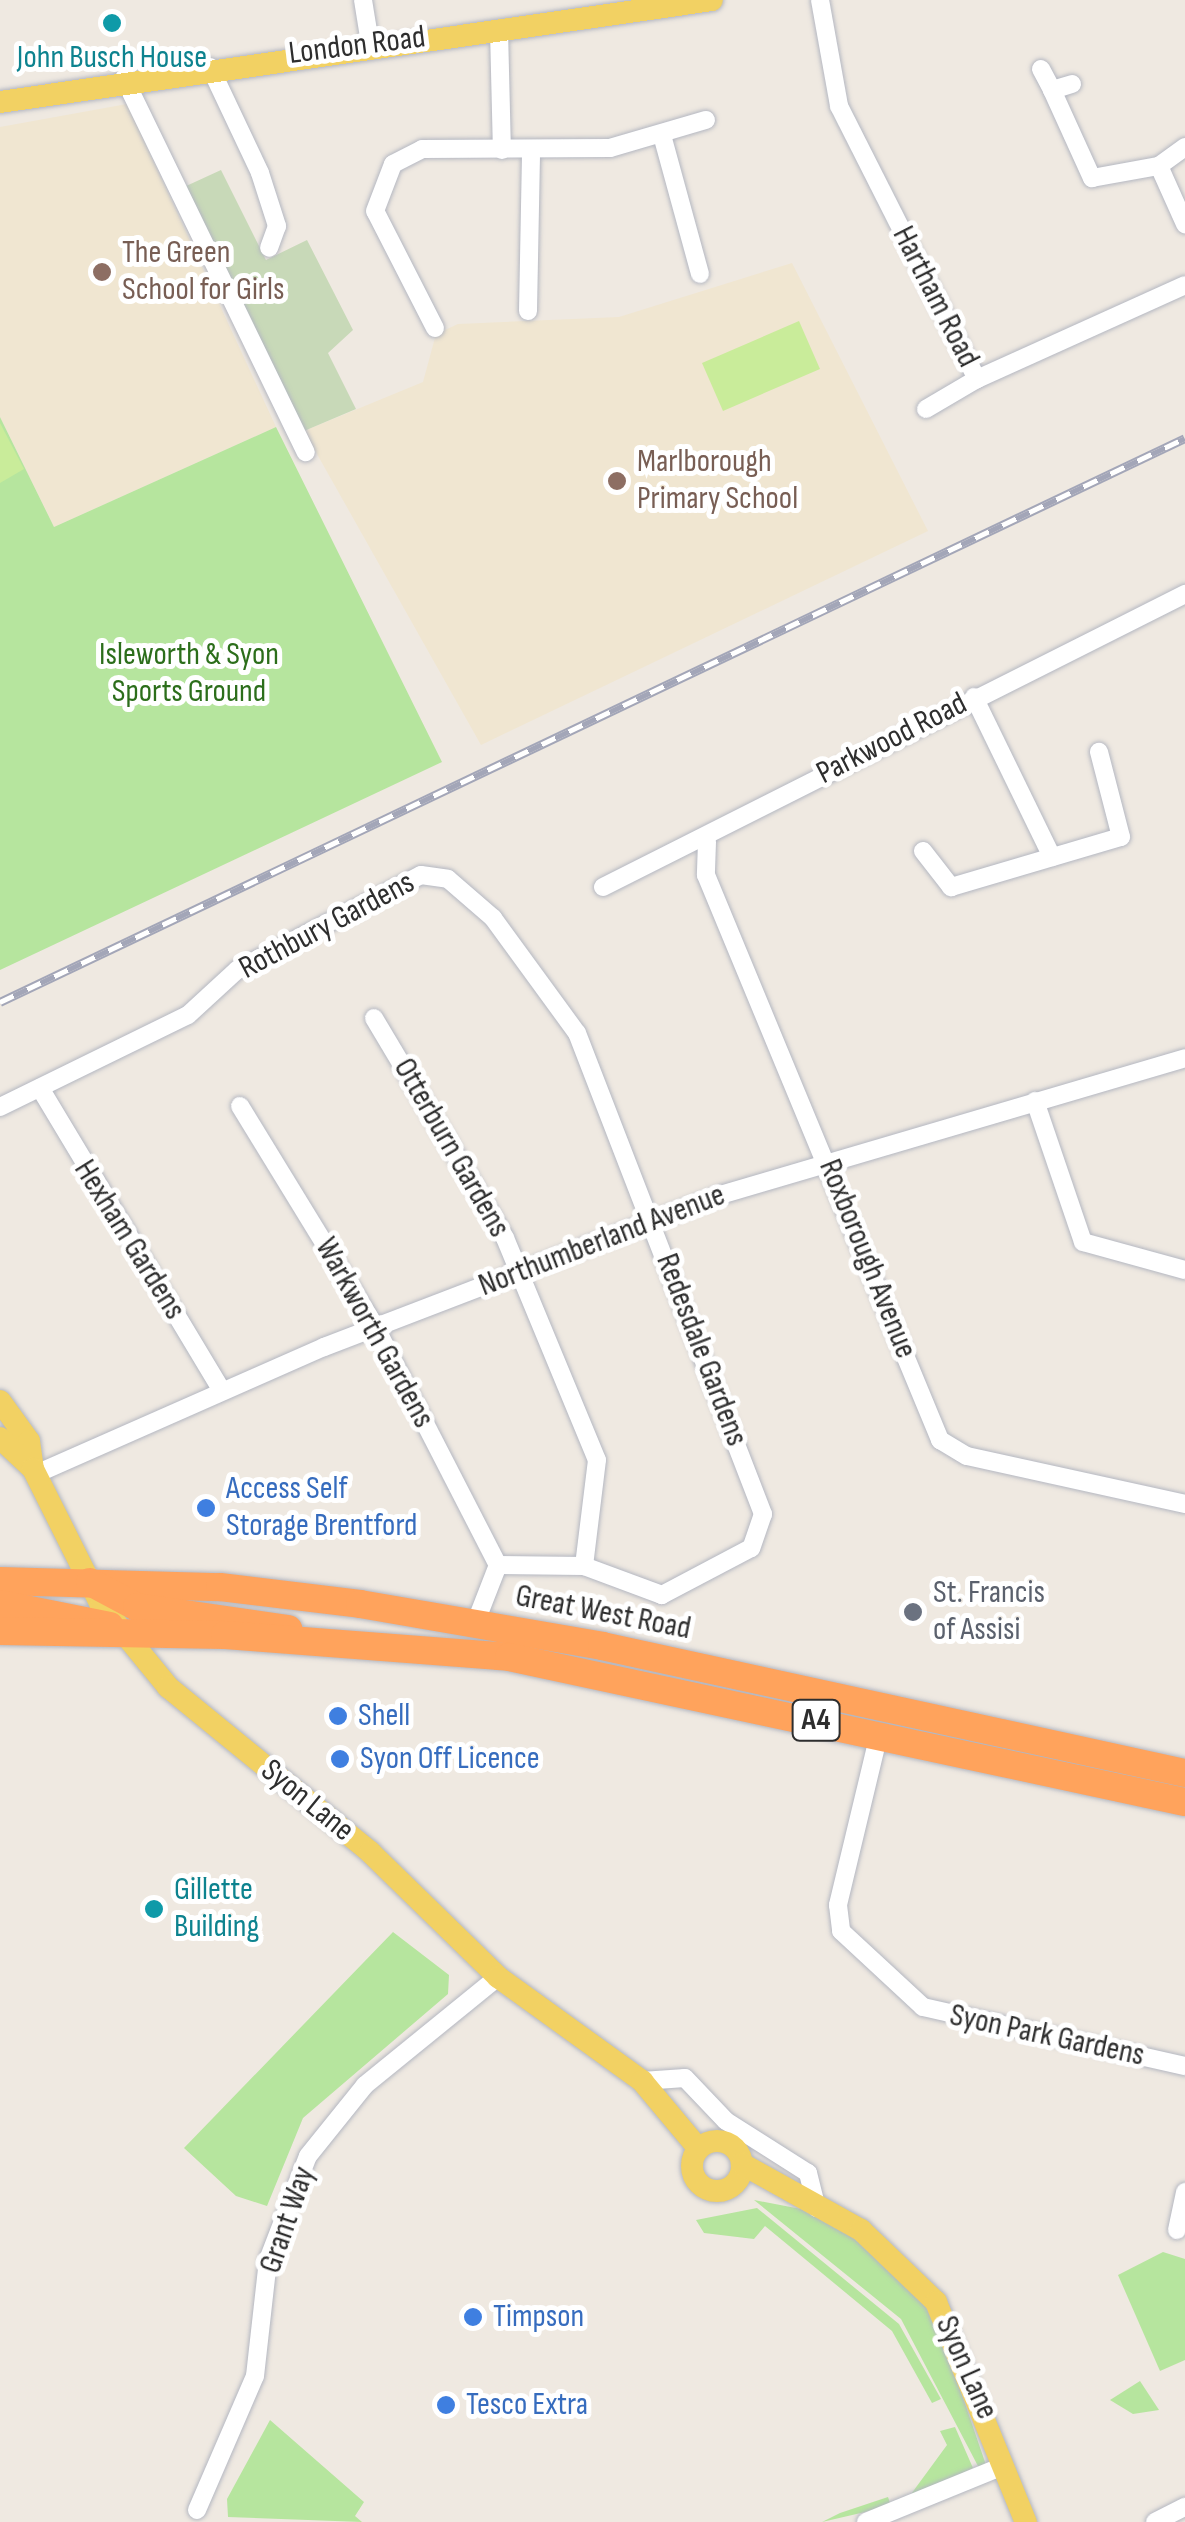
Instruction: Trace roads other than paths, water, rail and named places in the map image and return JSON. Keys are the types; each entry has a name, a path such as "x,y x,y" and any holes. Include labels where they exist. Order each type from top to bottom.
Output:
{"highway":[{"name":"Great West Road","path":"0,1581 87,1580 220,1587 474,1624 1185,1773"},
{"name":"A4","path":"87,1580 137,1607 250,1617 332,1643"},
{"name":"A4","path":"0,1604 77,1612 120,1632"},
{"name":"Great West Road","path":"0,1630 332,1643 509,1657 1185,1802"}],"main road":[{"name":"London Road","path":"1,99 124,78 500,30 651,4 712,0"},
{"name":"Syon Lane","path":"0,1401 24,1432 34,1471 87,1580 120,1632 193,1710 370,1852 498,1977 642,2081 698,2148 699,2184 785,2195 817,2208 876,2241 936,2302 1026,2522"},
{"name":"Syon Lane","path":"0,1438 34,1471"},
{"name":"Syon Lane","path":"698,2148 729,2144 742,2164 785,2195"},
{"path":"732,2186 742,2164"}],"street":[{"path":"363,0 370,44"},
{"name":"Hartham Road","path":"820,0 839,106 977,379 1185,285"},
{"path":"500,30 502,150"},
{"path":"210,67 260,172 276,226 269,248"},
{"path":"1041,69 1092,178 1160,166 1185,146"},
{"path":"124,78 306,452"},
{"path":"1052,90 1072,84"},
{"path":"435,328 375,211 378,186 393,164 422,149 531,153 662,135 706,120"},
{"path":"662,135 700,274"},
{"path":"528,311 531,153"},
{"path":"1160,166 1185,224"},
{"path":"926,408 977,379"},
{"name":"Parkwood Road","path":"602,887 707,842 974,697 1185,594"},
{"path":"974,697 1052,858"},
{"path":"923,851 951,887 1121,837 1099,752"},
{"name":"Roxborough Avenue","path":"707,842 706,875 940,1440 967,1456 1185,1504"},
{"name":"Rothbury Gardens","path":"0,1107 188,1015 237,970 420,875 448,879"},
{"name":"Redesdale Gardens","path":"448,879 493,918 577,1033 653,1221 763,1514 751,1548 662,1595 584,1566 498,1565"},
{"name":"Otterburn Gardens","path":"374,1018 520,1274 597,1460 584,1566"},
{"name":"Northumberland Avenue","path":"34,1471 221,1389 653,1221 826,1159 1185,1058"},
{"name":"Hexham Gardens","path":"40,1088 221,1389"},
{"path":"1035,1101 1083,1242 1185,1270"},
{"name":"Warkworth Gardens","path":"240,1106 376,1328 498,1565"},
{"path":"474,1624 498,1565"},
{"name":"Syon Park Gardens","path":"879,1734 838,1905 841,1931 923,2007 1185,2066"},
{"name":"Grant Way","path":"192,2506 216,2478 255,2376 268,2260 308,2156 365,2085 498,1977"},
{"path":"642,2081 684,2078 726,2121 808,2173 817,2208"},
{"path":"1177,2230 1185,2192"},
{"path":"866,2522 1003,2466"},
{"path":"1155,2522 1185,2507"}],"railway":[{"path":"0,1002 1185,438"}],"place":[{"name":"John Busch House","path":"112,23"},
{"name":"The Green School for Girls","path":"102,272"},
{"name":"Marlborough Primary School","path":"617,481"},
{"name":"Access Self Storage Brentford","path":"206,1508"},
{"name":"St. Francis of Assisi","path":"913,1612"},
{"name":"Shell","path":"338,1716"},
{"name":"Syon Off Licence","path":"340,1759"},
{"name":"Gillette Building","path":"154,1909"},
{"name":"Timpson","path":"473,2317"},
{"name":"Tesco Extra","path":"446,2405"}],"park label":[{"name":"Isleworth & Syon Sports Ground","path":"189,674"}]}
